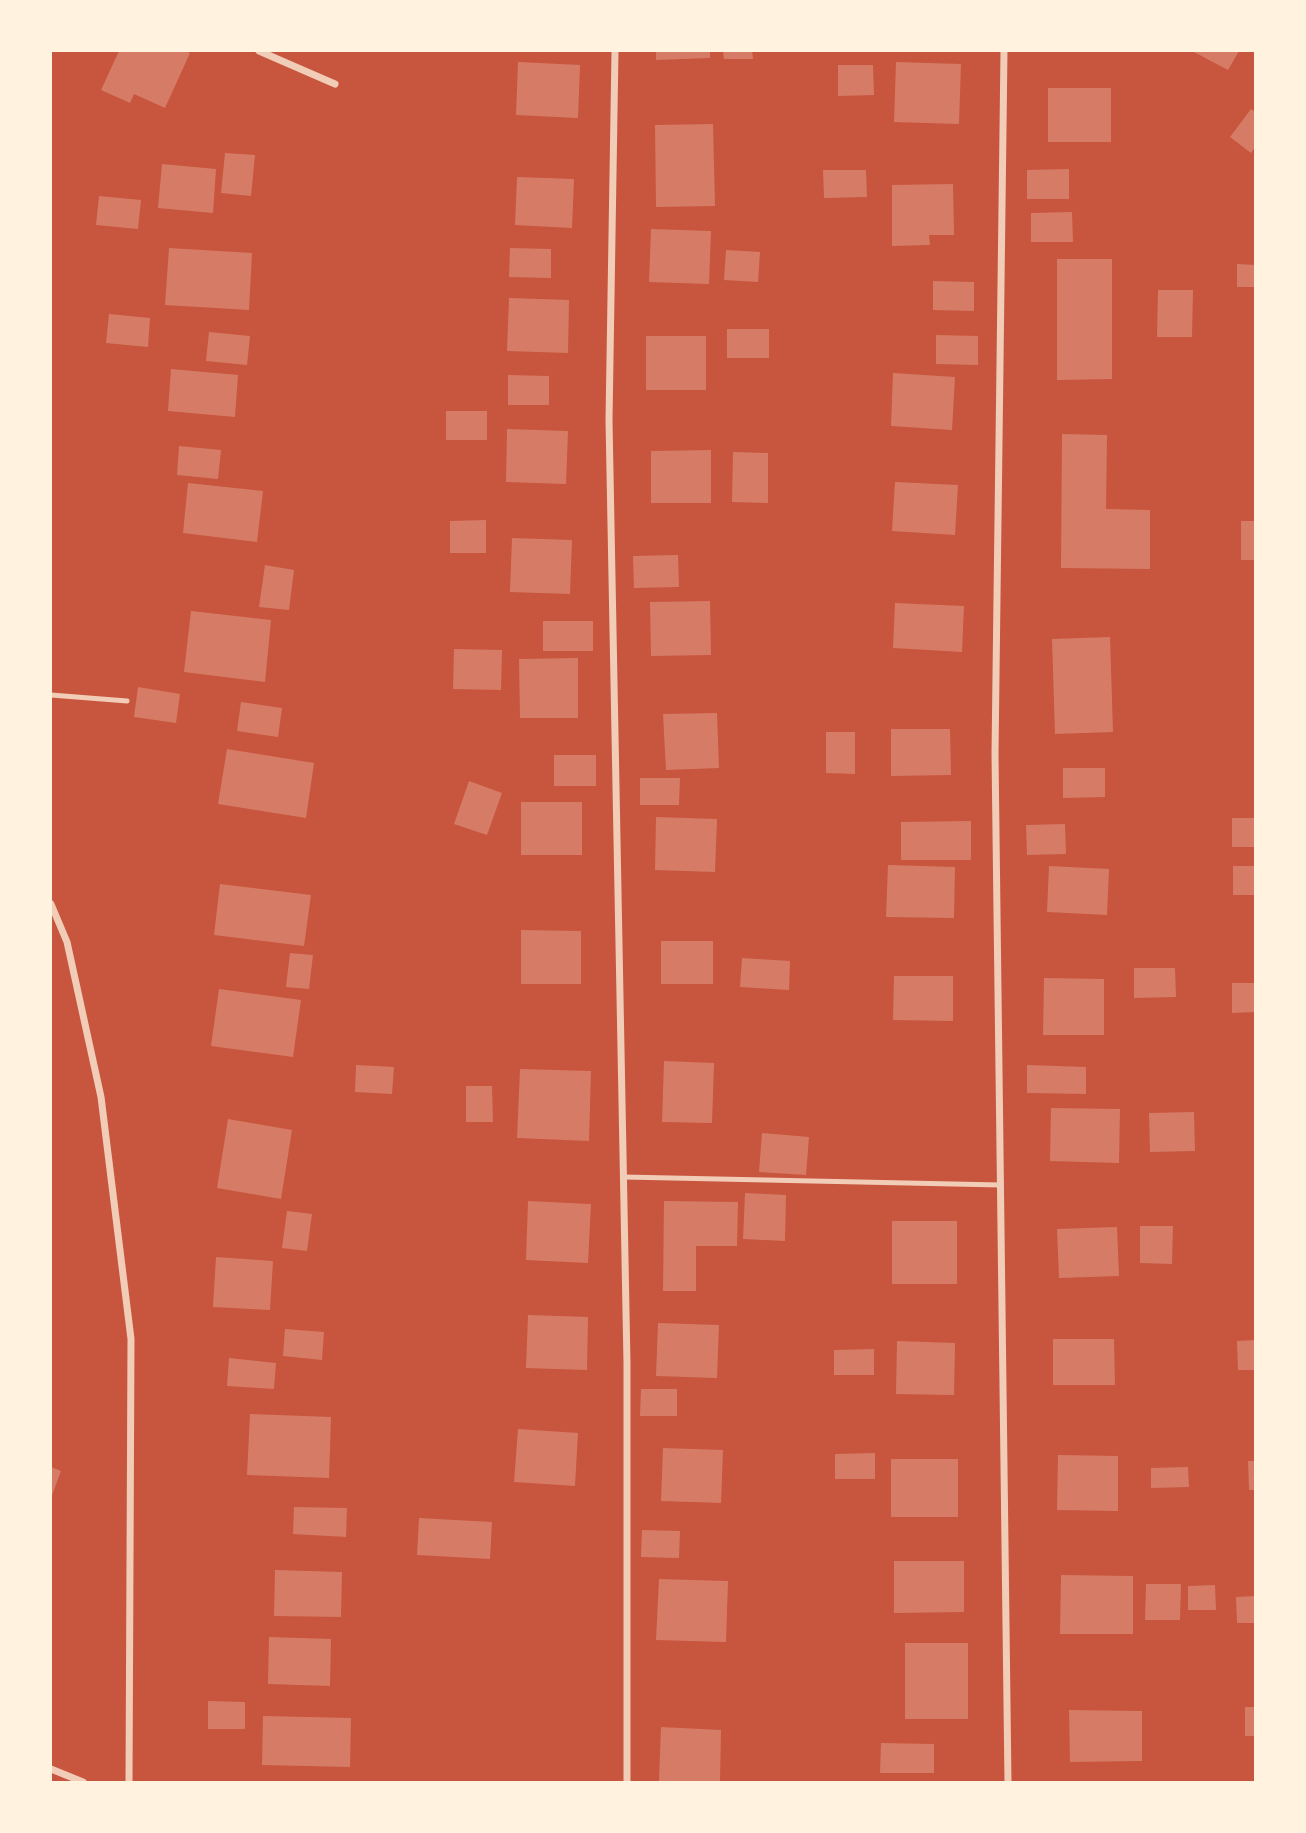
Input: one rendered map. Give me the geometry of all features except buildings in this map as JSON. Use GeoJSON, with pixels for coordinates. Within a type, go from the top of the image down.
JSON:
{"type":"FeatureCollection","features":[{"type":"Feature","properties":{"kind":"street"},"geometry":{"type":"LineString","coordinates":[[259,51],[335,84]]}},
{"type":"Feature","properties":{"kind":"street"},"geometry":{"type":"LineString","coordinates":[[615,51],[609,420],[627,1363],[627,1782]]}},
{"type":"Feature","properties":{"kind":"street"},"geometry":{"type":"LineString","coordinates":[[1004,51],[995,754],[1008,1782]]}},
{"type":"Feature","properties":{"kind":"street"},"geometry":{"type":"LineString","coordinates":[[51,904],[67,942],[101,1097],[131,1339],[129,1782]]}},
{"type":"Feature","properties":{"kind":"street"},"geometry":{"type":"LineString","coordinates":[[51,1769],[83,1782]]}},
{"type":"Feature","properties":{"kind":"lane"},"geometry":{"type":"LineString","coordinates":[[51,695],[127,701]]}},
{"type":"Feature","properties":{"kind":"lane"},"geometry":{"type":"LineString","coordinates":[[624,1177],[1001,1185]]}}]}
